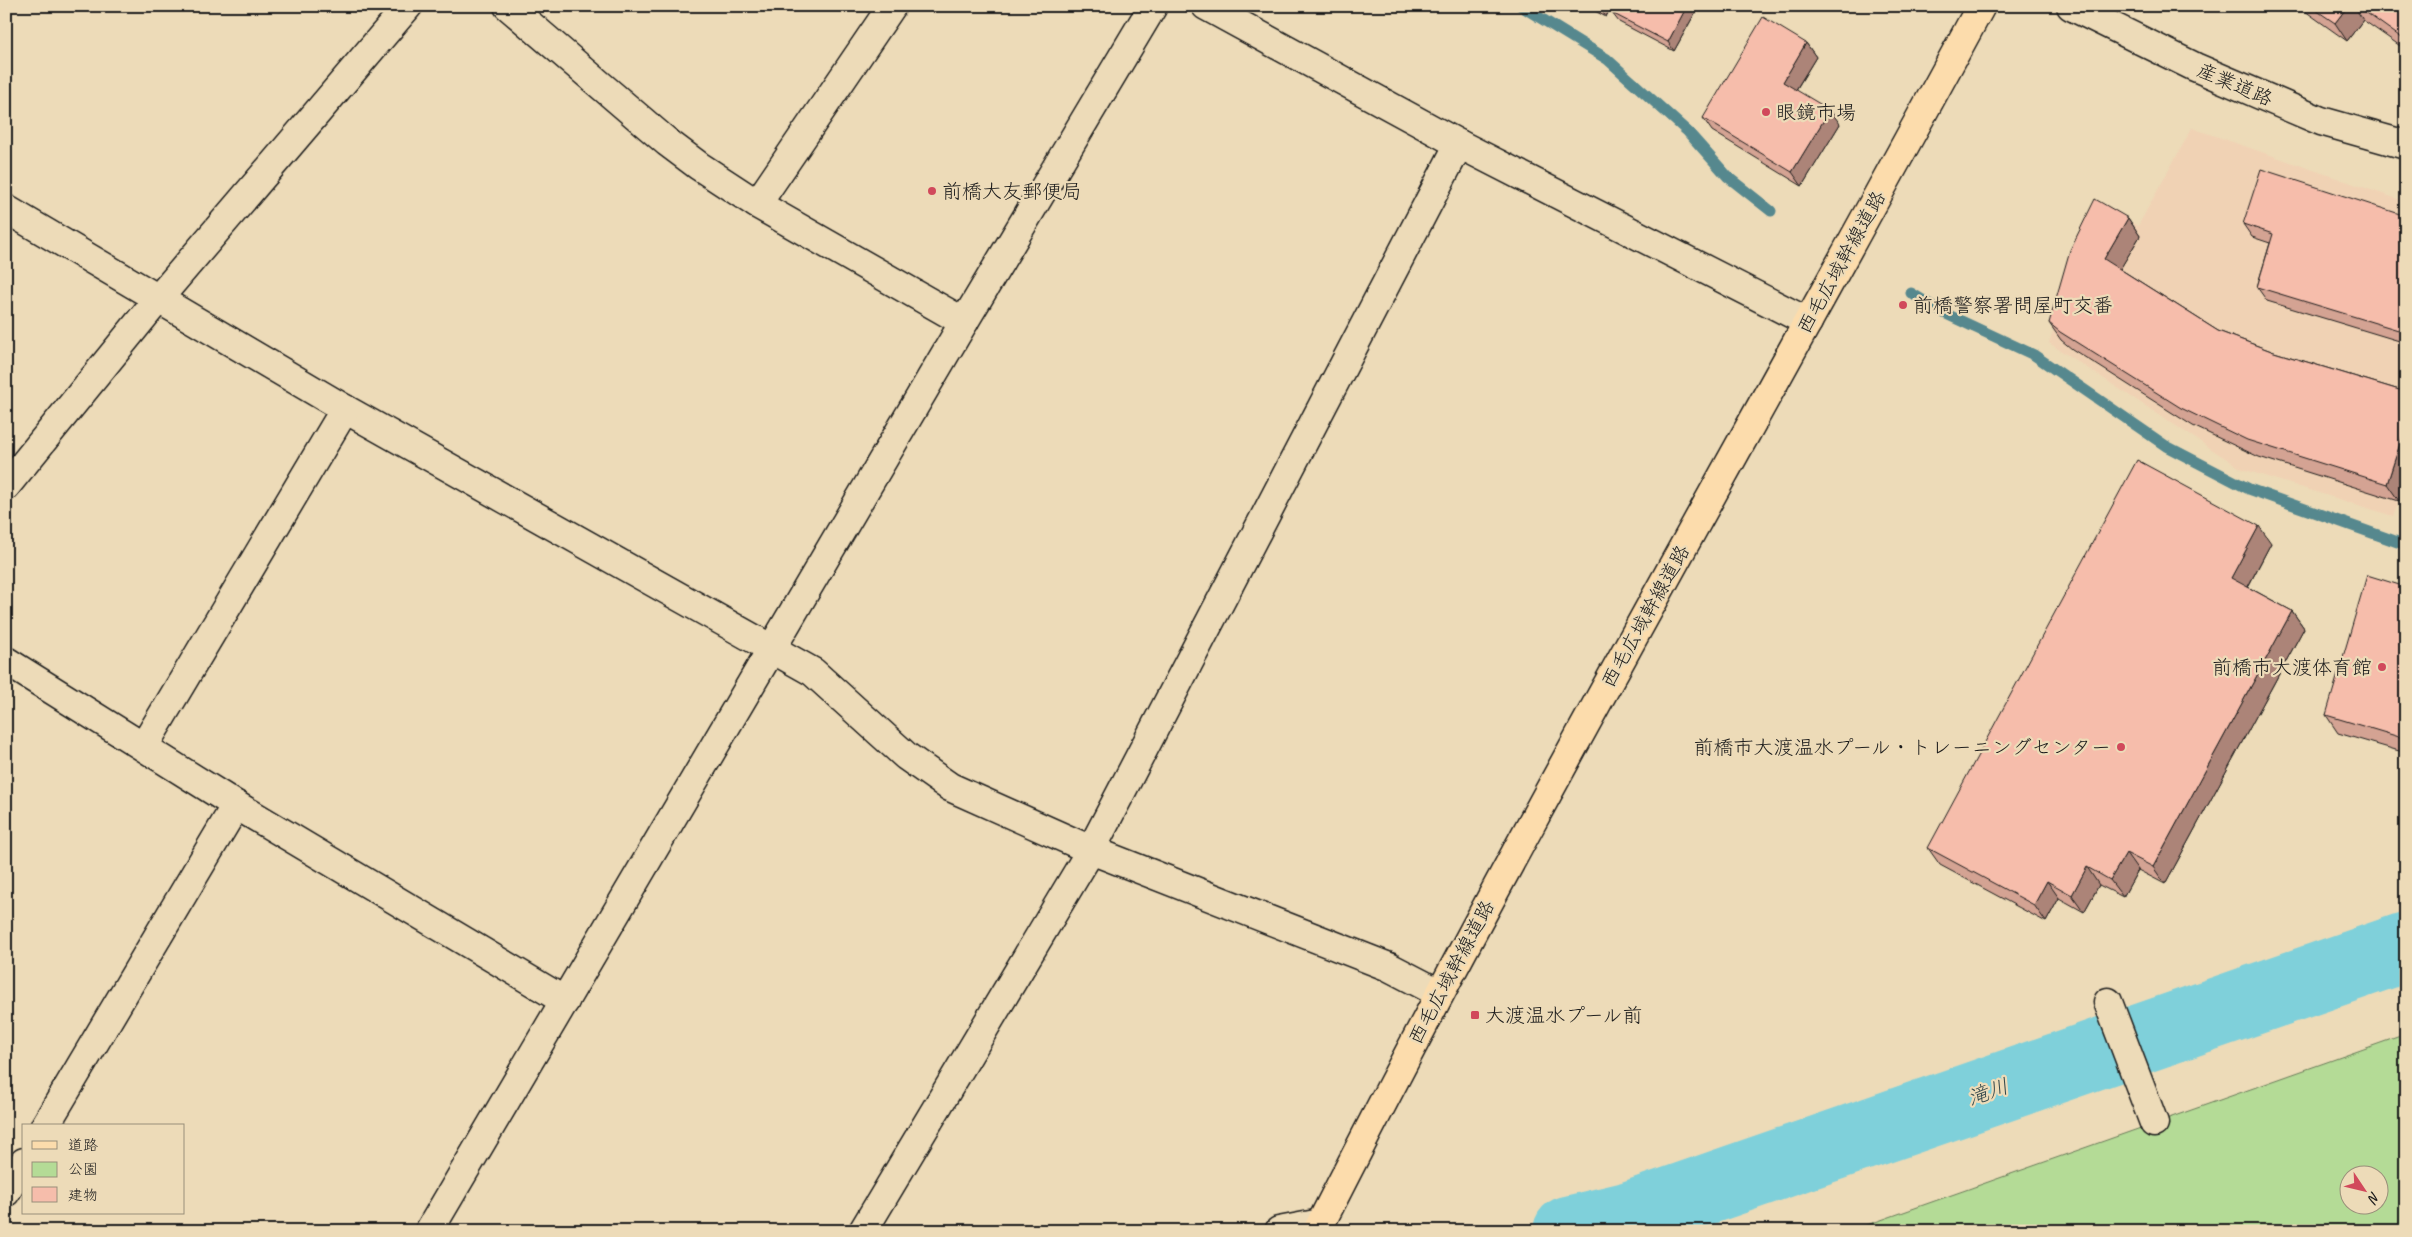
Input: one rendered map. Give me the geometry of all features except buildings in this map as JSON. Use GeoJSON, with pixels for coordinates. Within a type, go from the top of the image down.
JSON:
{"type":"FeatureCollection","features":[{"type":"Feature","properties":{"kind":"main road","name":"西毛広域幹線道路"},"geometry":{"type":"LineString","coordinates":[[1319,1227],[1439,993],[1580,732],[1981,6]]}},
{"type":"Feature","properties":{"kind":"street"},"geometry":{"type":"LineString","coordinates":[[6,486],[158,299],[408,6]]}},
{"type":"Feature","properties":{"kind":"street"},"geometry":{"type":"LineString","coordinates":[[508,6],[666,142],[757,204],[964,322]]}},
{"type":"Feature","properties":{"kind":"street"},"geometry":{"type":"LineString","coordinates":[[757,204],[892,6]]}},
{"type":"Feature","properties":{"kind":"street"},"geometry":{"type":"LineString","coordinates":[[428,1231],[964,322],[1153,6]]}},
{"type":"Feature","properties":{"kind":"street"},"geometry":{"type":"LineString","coordinates":[[1206,6],[1459,144],[1808,322]]}},
{"type":"Feature","properties":{"kind":"street","name":"産業道路"},"geometry":{"type":"LineString","coordinates":[[2071,6],[2195,67],[2321,121],[2406,145]]}},
{"type":"Feature","properties":{"kind":"street"},"geometry":{"type":"LineString","coordinates":[[863,1231],[1091,850],[1459,144]]}},
{"type":"Feature","properties":{"kind":"street"},"geometry":{"type":"LineString","coordinates":[[6,209],[345,409],[813,672],[906,756],[943,783],[1091,850],[1389,967],[1439,993]]}},
{"type":"Feature","properties":{"kind":"street"},"geometry":{"type":"LineString","coordinates":[[144,746],[345,409]]}},
{"type":"Feature","properties":{"kind":"street"},"geometry":{"type":"LineString","coordinates":[[6,661],[236,805],[565,1001]]}},
{"type":"Feature","properties":{"kind":"street"},"geometry":{"type":"LineString","coordinates":[[46,1124],[236,805]]}},
{"type":"Feature","properties":{"kind":"street"},"geometry":{"type":"LineString","coordinates":[[2108,1002],[2154,1123]]}},
{"type":"Feature","properties":{"kind":"street"},"geometry":{"type":"LineString","coordinates":[[6,1192],[22,1165]]}},
{"type":"Feature","properties":{"kind":"street"},"geometry":{"type":"LineString","coordinates":[[1279,1231],[1319,1227]]}},
{"type":"Feature","properties":{"kind":"shaded area"},"geometry":{"type":"Polygon","coordinates":[[[2192,128],[2406,202],[2406,486],[2393,516],[2242,469],[2049,343],[2074,265],[2106,207],[2138,226],[2192,128]]]}},
{"type":"Feature","properties":{"kind":"green space"},"geometry":{"type":"Polygon","coordinates":[[[2406,1034],[2406,1231],[1850,1231],[2406,1034]]]}},
{"type":"Feature","properties":{"kind":"waterway"},"geometry":{"type":"LineString","coordinates":[[1521,6],[1607,59],[1688,132],[1728,177],[1771,211]]}},
{"type":"Feature","properties":{"kind":"waterway"},"geometry":{"type":"LineString","coordinates":[[1911,293],[1942,312],[2034,355],[2166,446],[2249,489],[2406,545]]}},
{"type":"Feature","properties":{"kind":"waterway","name":"滝川"},"geometry":{"type":"LineString","coordinates":[[1568,1231],[1627,1217],[2406,947]]}},
{"type":"Feature","properties":{"kind":"place","name":"眼鏡市場"},"geometry":{"type":"Point","coordinates":[1766,112]}},
{"type":"Feature","properties":{"kind":"place","name":"前橋大友郵便局"},"geometry":{"type":"Point","coordinates":[932,191]}},
{"type":"Feature","properties":{"kind":"place","name":"前橋警察署問屋町交番"},"geometry":{"type":"Point","coordinates":[1903,305]}},
{"type":"Feature","properties":{"kind":"place","name":"前橋市大渡体育館"},"geometry":{"type":"Point","coordinates":[2382,667]}},
{"type":"Feature","properties":{"kind":"place","name":"前橋市大渡温水プール・トレーニングセンター"},"geometry":{"type":"Point","coordinates":[2121,747]}},
{"type":"Feature","properties":{"kind":"place","name":"大渡温水プール前"},"geometry":{"type":"Point","coordinates":[1475,1015]}}]}
